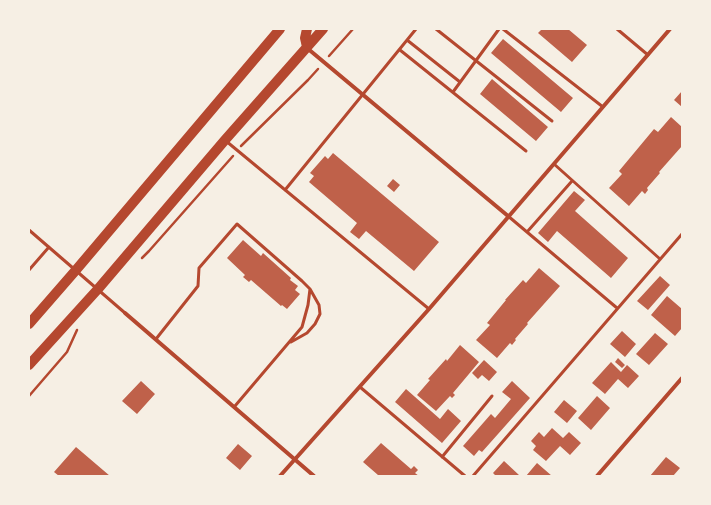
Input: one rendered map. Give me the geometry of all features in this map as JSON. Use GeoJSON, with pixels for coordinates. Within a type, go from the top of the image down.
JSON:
{"type":"FeatureCollection","features":[{"type":"Feature","properties":{"kind":"main road"},"geometry":{"type":"LineString","coordinates":[[29,324],[280,29]]}},
{"type":"Feature","properties":{"kind":"main road"},"geometry":{"type":"LineString","coordinates":[[307,29],[305,38],[307,47]]}},
{"type":"Feature","properties":{"kind":"main road"},"geometry":{"type":"LineString","coordinates":[[29,365],[98,289],[225,140],[323,29]]}},
{"type":"Feature","properties":{"kind":"street"},"geometry":{"type":"LineString","coordinates":[[280,476],[360,387],[670,29]]}},
{"type":"Feature","properties":{"kind":"street"},"geometry":{"type":"LineString","coordinates":[[307,47],[508,216]]}},
{"type":"Feature","properties":{"kind":"street"},"geometry":{"type":"LineString","coordinates":[[125,313],[235,406],[314,476]]}},
{"type":"Feature","properties":{"kind":"street"},"geometry":{"type":"LineString","coordinates":[[597,476],[682,378]]}},
{"type":"Feature","properties":{"kind":"lane"},"geometry":{"type":"LineString","coordinates":[[285,190],[416,29]]}},
{"type":"Feature","properties":{"kind":"lane"},"geometry":{"type":"LineString","coordinates":[[436,29],[552,121]]}},
{"type":"Feature","properties":{"kind":"lane"},"geometry":{"type":"LineString","coordinates":[[452,92],[499,29]]}},
{"type":"Feature","properties":{"kind":"lane"},"geometry":{"type":"LineString","coordinates":[[503,29],[603,107]]}},
{"type":"Feature","properties":{"kind":"lane"},"geometry":{"type":"LineString","coordinates":[[617,29],[648,55]]}},
{"type":"Feature","properties":{"kind":"lane"},"geometry":{"type":"LineString","coordinates":[[408,40],[460,82]]}},
{"type":"Feature","properties":{"kind":"lane"},"geometry":{"type":"LineString","coordinates":[[400,50],[526,151]]}},
{"type":"Feature","properties":{"kind":"lane"},"geometry":{"type":"LineString","coordinates":[[225,140],[428,309]]}},
{"type":"Feature","properties":{"kind":"lane"},"geometry":{"type":"LineString","coordinates":[[554,164],[660,259]]}},
{"type":"Feature","properties":{"kind":"lane"},"geometry":{"type":"LineString","coordinates":[[528,232],[572,181]]}},
{"type":"Feature","properties":{"kind":"lane"},"geometry":{"type":"LineString","coordinates":[[508,216],[617,308]]}},
{"type":"Feature","properties":{"kind":"lane"},"geometry":{"type":"LineString","coordinates":[[156,339],[198,286],[199,268],[237,224],[302,281],[310,289],[319,305],[320,314],[315,324],[307,333],[290,343]]}},
{"type":"Feature","properties":{"kind":"lane"},"geometry":{"type":"LineString","coordinates":[[29,230],[125,313]]}},
{"type":"Feature","properties":{"kind":"lane"},"geometry":{"type":"LineString","coordinates":[[473,476],[682,234]]}},
{"type":"Feature","properties":{"kind":"lane"},"geometry":{"type":"LineString","coordinates":[[29,270],[49,247]]}},
{"type":"Feature","properties":{"kind":"lane"},"geometry":{"type":"LineString","coordinates":[[235,406],[302,327],[308,305],[310,289]]}},
{"type":"Feature","properties":{"kind":"lane"},"geometry":{"type":"LineString","coordinates":[[360,387],[465,476]]}},
{"type":"Feature","properties":{"kind":"lane"},"geometry":{"type":"LineString","coordinates":[[442,457],[492,396]]}},
{"type":"Feature","properties":{"kind":"path"},"geometry":{"type":"LineString","coordinates":[[29,396],[67,352],[78,328]]}},
{"type":"Feature","properties":{"kind":"building"},"geometry":{"type":"Polygon","coordinates":[[[542,29],[568,29],[587,45],[572,62],[538,33],[542,29]]]}},
{"type":"Feature","properties":{"kind":"building"},"geometry":{"type":"Polygon","coordinates":[[[503,39],[573,98],[561,112],[491,53],[503,39]]]}},
{"type":"Feature","properties":{"kind":"building"},"geometry":{"type":"Polygon","coordinates":[[[492,79],[548,127],[536,141],[480,94],[492,79]]]}},
{"type":"Feature","properties":{"kind":"building"},"geometry":{"type":"Polygon","coordinates":[[[682,91],[682,107],[674,100],[682,91]]]}},
{"type":"Feature","properties":{"kind":"building"},"geometry":{"type":"Polygon","coordinates":[[[671,117],[682,127],[682,146],[659,172],[660,173],[647,188],[648,190],[645,194],[642,191],[629,206],[609,188],[622,174],[619,171],[654,129],[658,132],[671,117]]]}},
{"type":"Feature","properties":{"kind":"building"},"geometry":{"type":"Polygon","coordinates":[[[333,153],[439,242],[414,271],[366,231],[359,239],[350,232],[357,223],[309,182],[314,176],[310,173],[325,156],[328,159],[333,153]]]}},
{"type":"Feature","properties":{"kind":"building"},"geometry":{"type":"Polygon","coordinates":[[[393,179],[400,185],[394,192],[387,186],[393,179]]]}},
{"type":"Feature","properties":{"kind":"building"},"geometry":{"type":"Polygon","coordinates":[[[574,191],[585,200],[575,211],[628,258],[611,278],[557,231],[548,242],[538,233],[574,191]]]}},
{"type":"Feature","properties":{"kind":"building"},"geometry":{"type":"Polygon","coordinates":[[[243,240],[261,256],[263,253],[298,286],[295,290],[300,294],[287,309],[282,305],[281,306],[251,280],[249,282],[243,277],[245,275],[227,258],[243,240]]]}},
{"type":"Feature","properties":{"kind":"building"},"geometry":{"type":"Polygon","coordinates":[[[539,268],[560,286],[527,323],[528,324],[515,339],[516,340],[512,345],[510,343],[497,358],[476,340],[490,325],[487,323],[505,300],[523,280],[526,283],[539,268]]]}},
{"type":"Feature","properties":{"kind":"building"},"geometry":{"type":"Polygon","coordinates":[[[660,276],[670,285],[648,310],[637,301],[660,276]]]}},
{"type":"Feature","properties":{"kind":"building"},"geometry":{"type":"Polygon","coordinates":[[[667,296],[682,309],[682,328],[675,336],[651,315],[667,296]]]}},
{"type":"Feature","properties":{"kind":"building"},"geometry":{"type":"Polygon","coordinates":[[[622,331],[636,344],[625,357],[610,344],[622,331]]]}},
{"type":"Feature","properties":{"kind":"building"},"geometry":{"type":"Polygon","coordinates":[[[655,333],[668,344],[649,365],[636,354],[655,333]]]}},
{"type":"Feature","properties":{"kind":"building"},"geometry":{"type":"Polygon","coordinates":[[[460,345],[479,362],[453,393],[455,395],[452,398],[450,396],[436,411],[417,395],[430,380],[428,379],[446,359],[447,361],[460,345]]]}},
{"type":"Feature","properties":{"kind":"building"},"geometry":{"type":"Polygon","coordinates":[[[618,358],[625,365],[622,368],[615,362],[618,358]]]}},
{"type":"Feature","properties":{"kind":"building"},"geometry":{"type":"Polygon","coordinates":[[[484,360],[497,372],[489,381],[482,375],[478,379],[472,373],[484,360]]]}},
{"type":"Feature","properties":{"kind":"building"},"geometry":{"type":"Polygon","coordinates":[[[611,362],[621,372],[627,365],[639,376],[628,388],[618,379],[605,394],[592,383],[611,362]]]}},
{"type":"Feature","properties":{"kind":"building"},"geometry":{"type":"Polygon","coordinates":[[[141,381],[155,394],[137,414],[122,401],[141,381]]]}},
{"type":"Feature","properties":{"kind":"building"},"geometry":{"type":"Polygon","coordinates":[[[512,381],[530,398],[482,452],[479,450],[474,456],[463,446],[491,414],[495,418],[511,399],[502,392],[512,381]]]}},
{"type":"Feature","properties":{"kind":"building"},"geometry":{"type":"Polygon","coordinates":[[[406,389],[440,419],[448,409],[461,421],[442,443],[395,402],[406,389]]]}},
{"type":"Feature","properties":{"kind":"building"},"geometry":{"type":"Polygon","coordinates":[[[597,396],[610,408],[591,430],[578,418],[597,396]]]}},
{"type":"Feature","properties":{"kind":"building"},"geometry":{"type":"Polygon","coordinates":[[[564,400],[577,411],[567,423],[554,412],[564,400]]]}},
{"type":"Feature","properties":{"kind":"building"},"geometry":{"type":"Polygon","coordinates":[[[552,428],[563,438],[569,432],[581,443],[570,455],[560,446],[546,461],[533,450],[536,446],[531,441],[539,432],[544,437],[552,428]]]}},
{"type":"Feature","properties":{"kind":"building"},"geometry":{"type":"Polygon","coordinates":[[[381,443],[411,469],[414,466],[418,470],[415,473],[419,476],[377,476],[378,475],[363,462],[381,443]]]}},
{"type":"Feature","properties":{"kind":"building"},"geometry":{"type":"Polygon","coordinates":[[[238,444],[252,456],[240,470],[226,458],[238,444]]]}},
{"type":"Feature","properties":{"kind":"building"},"geometry":{"type":"Polygon","coordinates":[[[76,447],[110,476],[59,476],[54,472],[76,447]]]}},
{"type":"Feature","properties":{"kind":"building"},"geometry":{"type":"Polygon","coordinates":[[[666,457],[680,468],[673,476],[650,476],[666,457]]]}},
{"type":"Feature","properties":{"kind":"building"},"geometry":{"type":"Polygon","coordinates":[[[504,461],[519,475],[518,476],[496,476],[493,473],[504,461]]]}},
{"type":"Feature","properties":{"kind":"building"},"geometry":{"type":"Polygon","coordinates":[[[537,463],[552,476],[526,476],[537,463]]]}}]}
